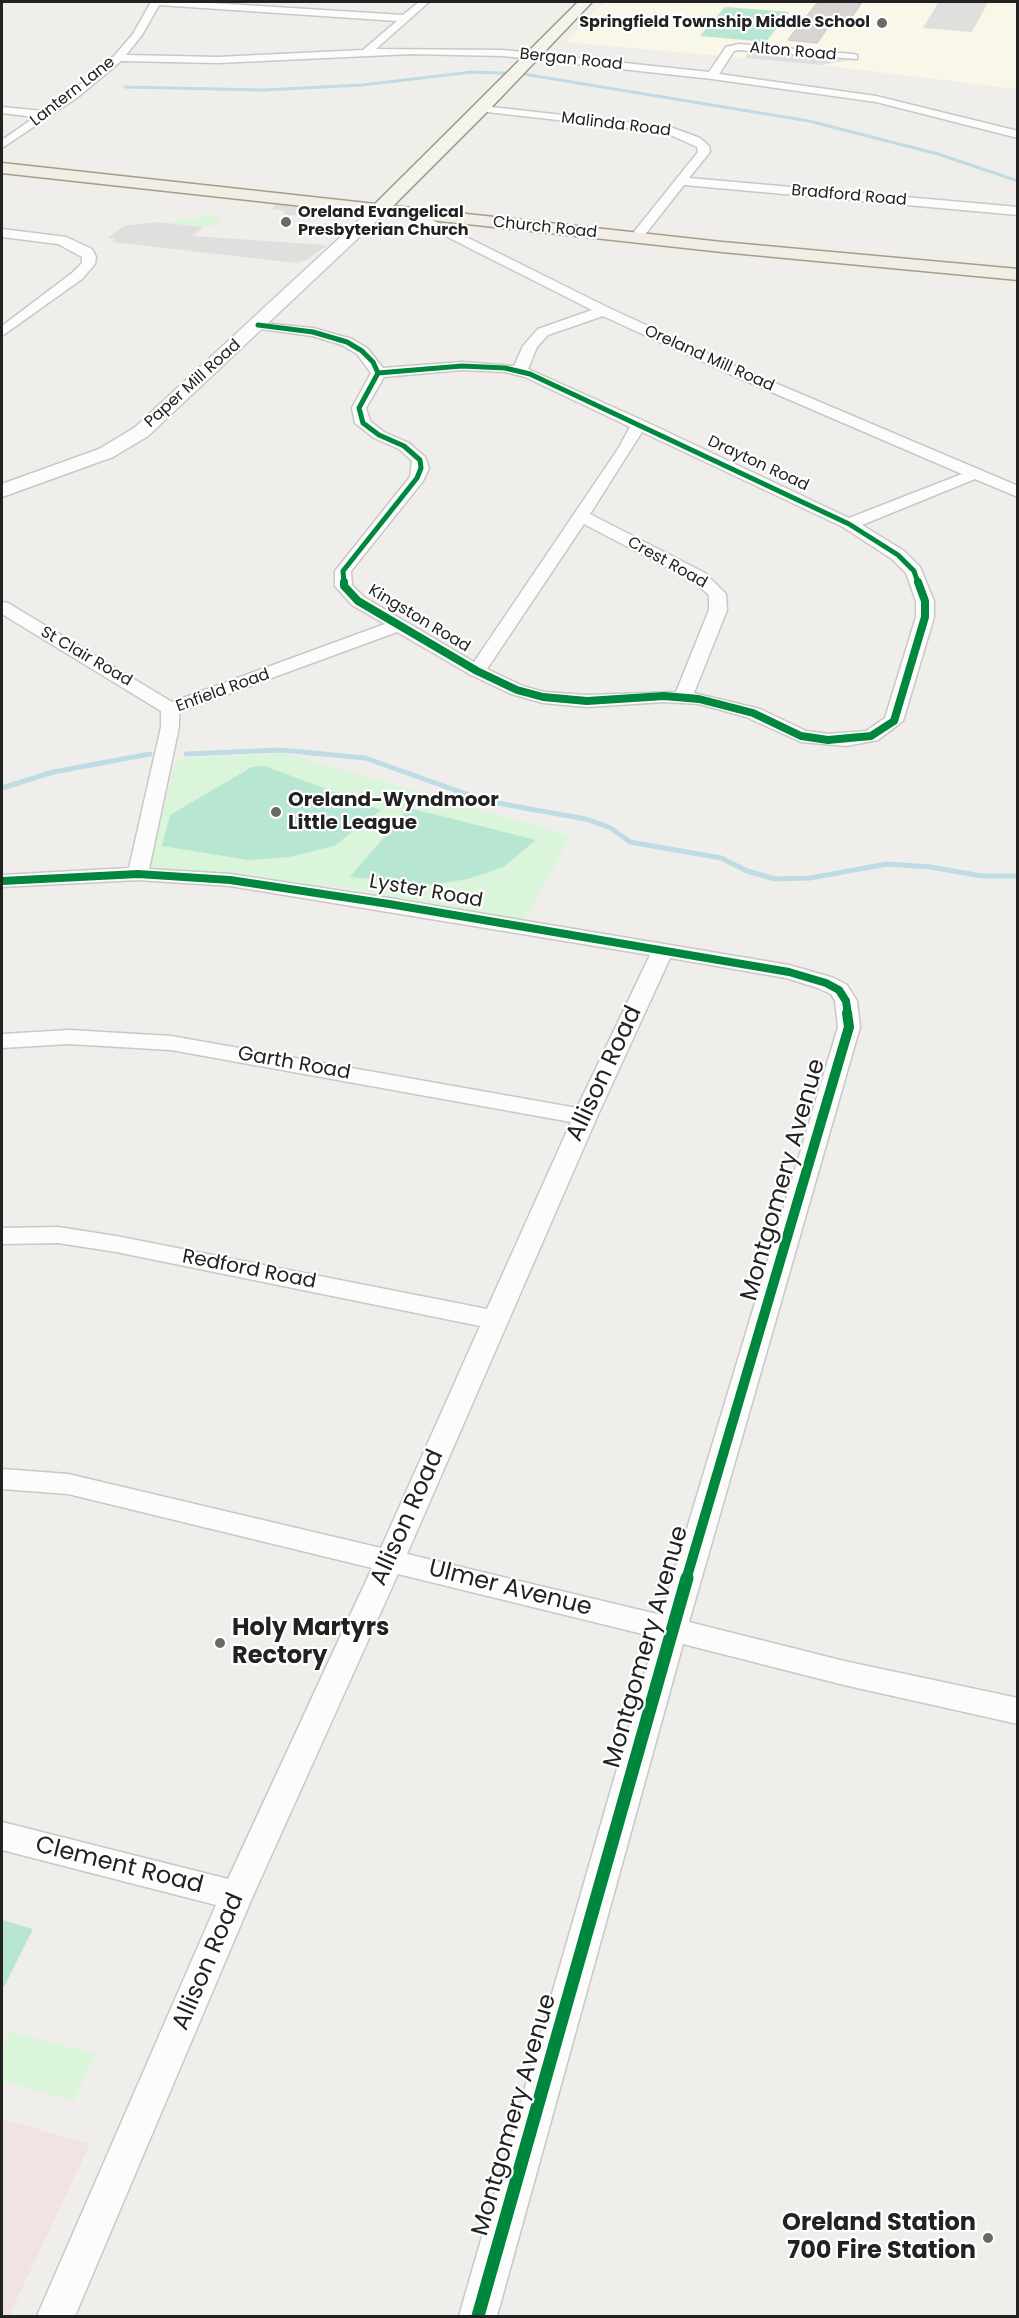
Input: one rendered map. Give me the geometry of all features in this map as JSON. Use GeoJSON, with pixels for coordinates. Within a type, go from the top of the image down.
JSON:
{"type":"FeatureCollection","features":[{"type":"Feature","properties":{"kind":"main road","name":"Paper Mill Road"},"geometry":{"type":"LineString","coordinates":[[380,209],[482,109],[585,2]]}},
{"type":"Feature","properties":{"kind":"main road","name":"Church Road"},"geometry":{"type":"LineString","coordinates":[[2,168],[635,238],[1017,275]]}},
{"type":"Feature","properties":{"kind":"street"},"geometry":{"type":"LineString","coordinates":[[156,2],[403,18]]}},
{"type":"Feature","properties":{"kind":"street","name":"Lantern Lane"},"geometry":{"type":"LineString","coordinates":[[2,145],[46,115],[118,58],[137,35],[156,2]]}},
{"type":"Feature","properties":{"kind":"street"},"geometry":{"type":"LineString","coordinates":[[367,52],[403,18],[424,2]]}},
{"type":"Feature","properties":{"kind":"street","name":"Alton Road"},"geometry":{"type":"LineString","coordinates":[[712,76],[730,49],[739,47],[853,57]]}},
{"type":"Feature","properties":{"kind":"street","name":"Bergan Road"},"geometry":{"type":"LineString","coordinates":[[118,58],[218,60],[367,52],[481,52],[534,56],[712,76],[876,99],[1017,135]]}},
{"type":"Feature","properties":{"kind":"street","name":"Malinda Road"},"geometry":{"type":"LineString","coordinates":[[482,109],[666,129],[688,135],[703,146],[704,152],[635,238]]}},
{"type":"Feature","properties":{"kind":"street"},"geometry":{"type":"LineString","coordinates":[[2,110],[46,115]]}},
{"type":"Feature","properties":{"kind":"street","name":"Bradford Road"},"geometry":{"type":"LineString","coordinates":[[681,181],[1017,211]]}},
{"type":"Feature","properties":{"kind":"street","name":"Paper Mill Road"},"geometry":{"type":"LineString","coordinates":[[3,489],[118,447],[153,421],[380,209]]}},
{"type":"Feature","properties":{"kind":"street","name":"Oreland Mill Road"},"geometry":{"type":"LineString","coordinates":[[408,212],[604,311],[729,369],[1017,492]]}},
{"type":"Feature","properties":{"kind":"street"},"geometry":{"type":"LineString","coordinates":[[2,233],[42,237],[74,244],[87,252],[88,264],[77,276],[2,332]]}},
{"type":"Feature","properties":{"kind":"street"},"geometry":{"type":"LineString","coordinates":[[520,370],[530,346],[543,332],[604,311]]}},
{"type":"Feature","properties":{"kind":"street"},"geometry":{"type":"LineString","coordinates":[[258,325],[313,332],[347,342],[368,357],[378,373]]}},
{"type":"Feature","properties":{"kind":"street","name":"Drayton Road"},"geometry":{"type":"LineString","coordinates":[[378,373],[462,366],[520,370],[544,379],[849,524],[908,563],[923,589],[925,617],[894,721],[879,733],[846,740]]}},
{"type":"Feature","properties":{"kind":"street","name":"Kingston Road"},"geometry":{"type":"LineString","coordinates":[[378,373],[359,408],[361,419],[374,432],[412,452],[420,460],[421,468],[417,478],[346,566],[343,576],[344,586],[351,596],[477,671],[517,690],[556,698],[587,701],[682,697],[733,706],[809,738],[846,740]]}},
{"type":"Feature","properties":{"kind":"street"},"geometry":{"type":"LineString","coordinates":[[477,671],[626,449],[639,424]]}},
{"type":"Feature","properties":{"kind":"street"},"geometry":{"type":"LineString","coordinates":[[849,524],[975,474]]}},
{"type":"Feature","properties":{"kind":"street","name":"Crest Road"},"geometry":{"type":"LineString","coordinates":[[581,516],[699,577],[717,594],[718,610],[682,697]]}},
{"type":"Feature","properties":{"kind":"street","name":"St Clair Road"},"geometry":{"type":"LineString","coordinates":[[2,607],[155,697],[170,709]]}},
{"type":"Feature","properties":{"kind":"street","name":"Enfield Road"},"geometry":{"type":"LineString","coordinates":[[138,874],[171,727],[170,709],[399,625]]}},
{"type":"Feature","properties":{"kind":"street","name":"Lyster Road"},"geometry":{"type":"LineString","coordinates":[[2,881],[138,874],[230,879],[789,972],[826,983],[839,990]]}},
{"type":"Feature","properties":{"kind":"street","name":"Allison Road"},"geometry":{"type":"LineString","coordinates":[[56,2316],[237,1896],[390,1560],[585,1117],[662,952]]}},
{"type":"Feature","properties":{"kind":"street","name":"Montgomery Avenue"},"geometry":{"type":"LineString","coordinates":[[478,2316],[672,1629],[849,1027],[849,1013],[839,990]]}},
{"type":"Feature","properties":{"kind":"street","name":"Garth Road"},"geometry":{"type":"LineString","coordinates":[[2,1041],[69,1037],[134,1038],[585,1117]]}},
{"type":"Feature","properties":{"kind":"street","name":"Redford Road"},"geometry":{"type":"LineString","coordinates":[[2,1236],[58,1235],[106,1242],[495,1320]]}},
{"type":"Feature","properties":{"kind":"street","name":"Ulmer Avenue"},"geometry":{"type":"LineString","coordinates":[[2,1479],[68,1484],[390,1560],[844,1673],[1017,1711]]}},
{"type":"Feature","properties":{"kind":"street","name":"Clement Road"},"geometry":{"type":"LineString","coordinates":[[2,1836],[237,1896]]}},
{"type":"Feature","properties":{"kind":"shaded area"},"geometry":{"type":"Polygon","coordinates":[[[605,2],[1017,2],[1017,87],[1009,88],[820,65],[565,42],[605,2]]]}},
{"type":"Feature","properties":{"kind":"shaded area"},"geometry":{"type":"Polygon","coordinates":[[[939,2],[988,2],[972,32],[923,28],[939,2]]]}},
{"type":"Feature","properties":{"kind":"shaded area"},"geometry":{"type":"Polygon","coordinates":[[[749,51],[850,60],[820,65],[745,58],[749,51]]]}},
{"type":"Feature","properties":{"kind":"shaded area"},"geometry":{"type":"Polygon","coordinates":[[[278,202],[337,208],[334,211],[340,213],[338,216],[329,215],[327,219],[282,214],[285,211],[271,209],[278,202]]]}},
{"type":"Feature","properties":{"kind":"shaded area"},"geometry":{"type":"Polygon","coordinates":[[[157,222],[204,227],[192,236],[327,245],[307,260],[296,263],[112,242],[116,239],[108,238],[124,226],[157,222]]]}},
{"type":"Feature","properties":{"kind":"shaded area"},"geometry":{"type":"Polygon","coordinates":[[[2,2119],[90,2144],[9,2316],[2,2316],[2,2119]]]}},
{"type":"Feature","properties":{"kind":"green space"},"geometry":{"type":"Polygon","coordinates":[[[725,7],[789,12],[766,42],[700,36],[725,7]]]}},
{"type":"Feature","properties":{"kind":"green space"},"geometry":{"type":"Polygon","coordinates":[[[202,215],[222,217],[211,227],[173,223],[179,218],[196,220],[202,215]]]}},
{"type":"Feature","properties":{"kind":"green space"},"geometry":{"type":"Polygon","coordinates":[[[284,753],[571,836],[524,920],[340,887],[148,868],[176,759],[284,753]]]}},
{"type":"Feature","properties":{"kind":"green space","name":"Oreland-Wyndmoor Little League"},"geometry":{"type":"Polygon","coordinates":[[[265,766],[381,810],[334,846],[289,857],[248,860],[162,846],[170,815],[252,767],[265,766]]]}},
{"type":"Feature","properties":{"kind":"green space"},"geometry":{"type":"Polygon","coordinates":[[[409,808],[536,840],[503,867],[468,879],[429,885],[350,877],[409,808]]]}},
{"type":"Feature","properties":{"kind":"green space"},"geometry":{"type":"Polygon","coordinates":[[[2,1920],[33,1929],[4,1987],[2,1986],[2,1920]]]}},
{"type":"Feature","properties":{"kind":"green space"},"geometry":{"type":"Polygon","coordinates":[[[10,2031],[95,2054],[74,2101],[2,2081],[2,2049],[10,2031]]]}},
{"type":"Feature","properties":{"kind":"building","name":"Springfield Township Middle School"},"geometry":{"type":"Polygon","coordinates":[[[818,2],[862,2],[847,24],[831,23],[817,43],[788,40],[818,2]]]}},
{"type":"Feature","properties":{"kind":"waterway"},"geometry":{"type":"LineString","coordinates":[[125,87],[263,90],[362,85],[472,72],[523,74],[809,121],[938,154],[1018,181]]}},
{"type":"Feature","properties":{"kind":"waterway"},"geometry":{"type":"LineString","coordinates":[[186,754],[281,750],[365,758],[486,801],[586,819],[611,828],[630,842],[721,858],[747,871],[775,879],[810,878],[887,864],[930,867],[982,876],[1018,876]]}},
{"type":"Feature","properties":{"kind":"waterway"},"geometry":{"type":"LineString","coordinates":[[2,788],[53,772],[150,754]]}},
{"type":"Feature","properties":{"kind":"cycle path"},"geometry":{"type":"LineString","coordinates":[[258,325],[313,332],[347,342],[362,351],[373,362],[378,373],[359,408],[363,423],[379,435],[404,446],[420,460],[421,468],[417,478],[343,571],[344,586],[358,601],[477,671],[517,690],[543,697],[587,701],[664,696],[699,699],[753,713],[801,736],[828,740],[871,736],[894,721],[925,617],[925,601],[914,571],[898,555],[878,541],[849,524],[530,374],[505,368],[462,366],[378,373]]}},
{"type":"Feature","properties":{"kind":"cycle path"},"geometry":{"type":"LineString","coordinates":[[2,881],[138,874],[230,880],[389,904],[789,972],[826,983],[839,990],[846,1001],[849,1027],[672,1629],[478,2316]]}},
{"type":"Feature","properties":{"kind":"place","name":"Springfield Township Middle School"},"geometry":{"type":"Point","coordinates":[882,23]}},
{"type":"Feature","properties":{"kind":"place","name":"Oreland Evangelical Presbyterian Church"},"geometry":{"type":"Point","coordinates":[286,222]}},
{"type":"Feature","properties":{"kind":"place","name":"Oreland-Wyndmoor Little League"},"geometry":{"type":"Point","coordinates":[276,812]}},
{"type":"Feature","properties":{"kind":"place","name":"Holy Martyrs Rectory"},"geometry":{"type":"Point","coordinates":[220,1643]}},
{"type":"Feature","properties":{"kind":"place","name":"Oreland Station 700 Fire Station"},"geometry":{"type":"Point","coordinates":[988,2238]}}]}
